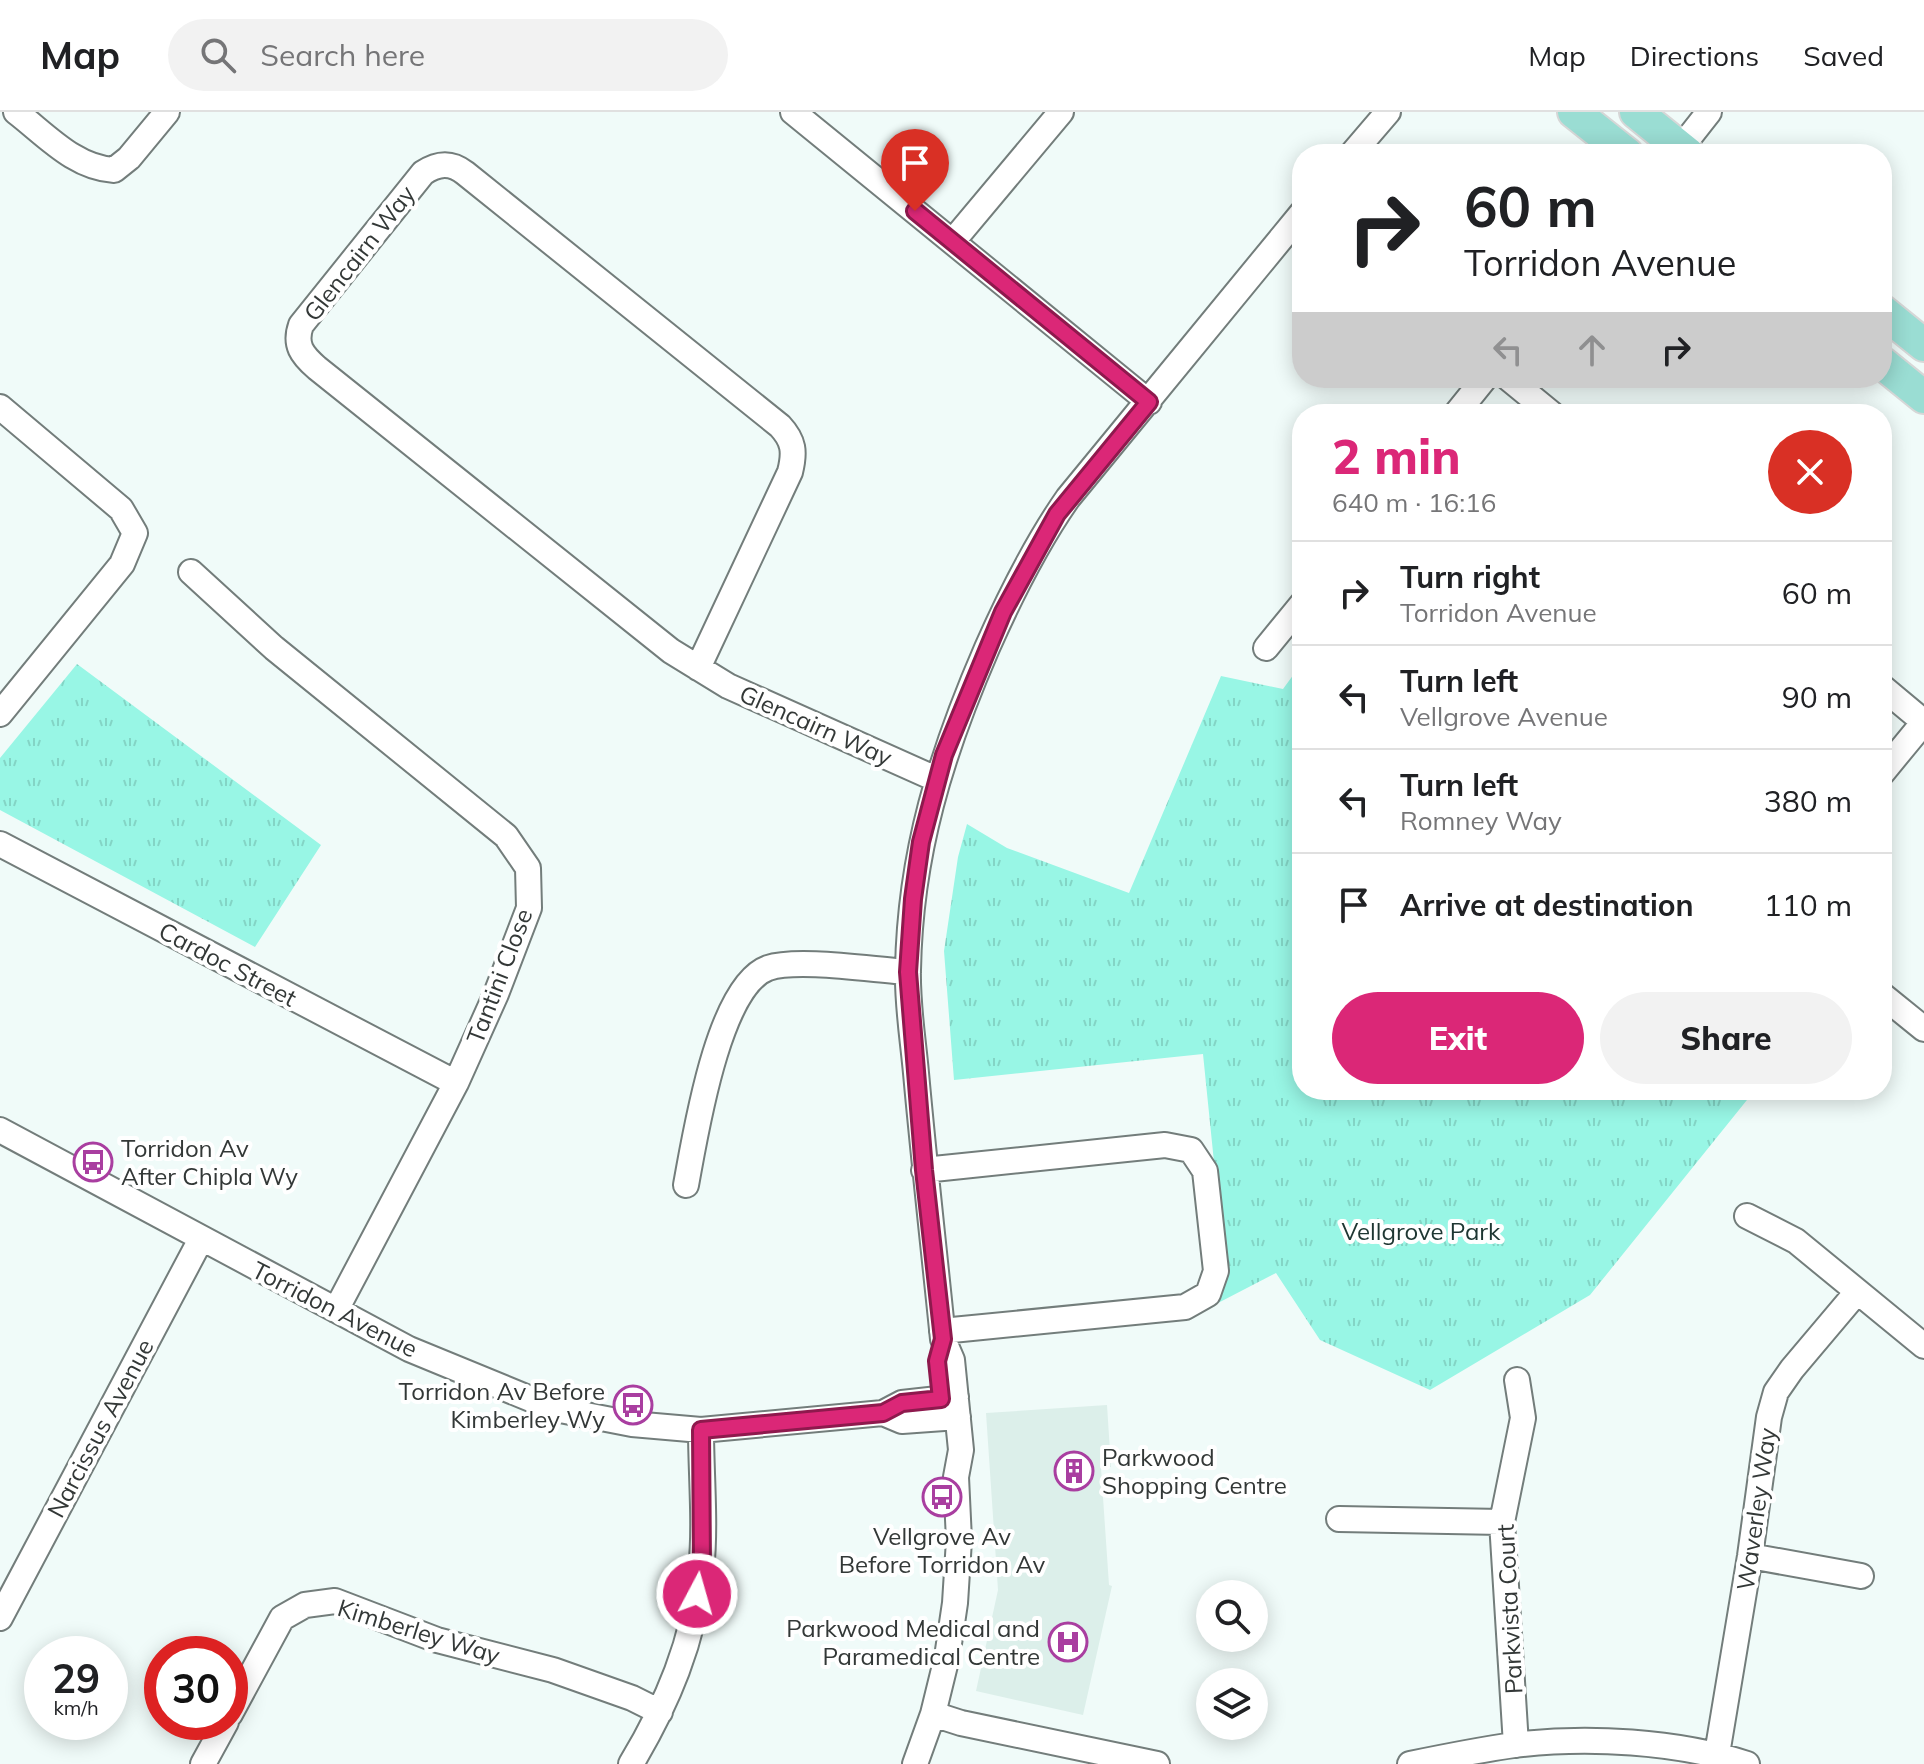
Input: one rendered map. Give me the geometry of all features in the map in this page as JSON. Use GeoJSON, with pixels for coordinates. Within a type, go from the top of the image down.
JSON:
{"type":"FeatureCollection","features":[{"type":"Feature","properties":{"kind":"main road"},"geometry":{"type":"LineString","coordinates":[[1574,112],[1614,144]]}},
{"type":"Feature","properties":{"kind":"main road"},"geometry":{"type":"LineString","coordinates":[[1636,112],[1673,144]]}},
{"type":"Feature","properties":{"kind":"main road"},"geometry":{"type":"LineString","coordinates":[[1892,319],[1924,345]]}},
{"type":"Feature","properties":{"kind":"main road"},"geometry":{"type":"LineString","coordinates":[[1892,371],[1924,397]]}},
{"type":"Feature","properties":{"kind":"street"},"geometry":{"type":"LineString","coordinates":[[16,112],[81,163],[114,170],[129,158],[167,112]]}},
{"type":"Feature","properties":{"kind":"street"},"geometry":{"type":"LineString","coordinates":[[793,112],[1149,402]]}},
{"type":"Feature","properties":{"kind":"street"},"geometry":{"type":"LineString","coordinates":[[953,241],[1061,112]]}},
{"type":"Feature","properties":{"kind":"street"},"geometry":{"type":"LineString","coordinates":[[1361,144],[1388,112]]}},
{"type":"Feature","properties":{"kind":"street"},"geometry":{"type":"LineString","coordinates":[[1687,144],[1709,112]]}},
{"type":"Feature","properties":{"kind":"street","name":"Glencairn Way"},"geometry":{"type":"LineString","coordinates":[[698,668],[790,472],[794,458],[789,436],[465,173],[450,165],[429,169],[301,325],[300,350],[317,368],[671,651],[698,668],[728,686],[936,779]]}},
{"type":"Feature","properties":{"kind":"street"},"geometry":{"type":"LineString","coordinates":[[915,1764],[933,1714],[947,1657],[955,1603],[959,1540],[956,1477],[961,1450],[949,1408],[952,1360],[943,1335],[924,1170],[908,972],[921,842],[936,779],[967,693],[997,625],[1046,530],[1068,498],[1292,225]]}},
{"type":"Feature","properties":{"kind":"street"},"geometry":{"type":"LineString","coordinates":[[1464,404],[1477,388]]}},
{"type":"Feature","properties":{"kind":"street"},"geometry":{"type":"LineString","coordinates":[[1520,388],[1540,404]]}},
{"type":"Feature","properties":{"kind":"street"},"geometry":{"type":"LineString","coordinates":[[0,407],[121,509],[135,533],[122,564],[0,714]]}},
{"type":"Feature","properties":{"kind":"street","name":"Tantini Close"},"geometry":{"type":"LineString","coordinates":[[191,572],[274,648],[506,836],[528,868],[529,908],[496,994],[456,1083],[336,1310]]}},
{"type":"Feature","properties":{"kind":"street"},"geometry":{"type":"LineString","coordinates":[[1266,648],[1292,616]]}},
{"type":"Feature","properties":{"kind":"street"},"geometry":{"type":"LineString","coordinates":[[1892,695],[1924,722],[1892,761]]}},
{"type":"Feature","properties":{"kind":"street","name":"Cardoc Street"},"geometry":{"type":"LineString","coordinates":[[0,844],[456,1083]]}},
{"type":"Feature","properties":{"kind":"street"},"geometry":{"type":"LineString","coordinates":[[686,1185],[709,1073],[745,985],[766,969],[791,963],[908,972]]}},
{"type":"Feature","properties":{"kind":"street"},"geometry":{"type":"LineString","coordinates":[[1892,1003],[1924,1029]]}},
{"type":"Feature","properties":{"kind":"street","name":"Torridon Avenue"},"geometry":{"type":"LineString","coordinates":[[0,1130],[409,1349],[555,1409],[632,1424],[701,1430],[883,1413],[902,1421],[949,1408]]}},
{"type":"Feature","properties":{"kind":"street"},"geometry":{"type":"LineString","coordinates":[[924,1170],[1165,1145],[1191,1150],[1205,1171],[1216,1271],[1208,1294],[1185,1307],[943,1335]]}},
{"type":"Feature","properties":{"kind":"street"},"geometry":{"type":"LineString","coordinates":[[1747,1216],[1796,1241],[1924,1346]]}},
{"type":"Feature","properties":{"kind":"street","name":"Narcissus Avenue"},"geometry":{"type":"LineString","coordinates":[[0,1618],[201,1239]]}},
{"type":"Feature","properties":{"kind":"street","name":"Waverley Way"},"geometry":{"type":"LineString","coordinates":[[1717,1754],[1750,1556],[1769,1417],[1776,1392],[1857,1292]]}},
{"type":"Feature","properties":{"kind":"street","name":"Parkvista Court"},"geometry":{"type":"LineString","coordinates":[[1516,1745],[1502,1522],[1523,1418],[1517,1380]]}},
{"type":"Feature","properties":{"kind":"street"},"geometry":{"type":"LineString","coordinates":[[631,1764],[677,1675],[689,1633],[702,1568],[701,1430]]}},
{"type":"Feature","properties":{"kind":"street"},"geometry":{"type":"LineString","coordinates":[[1339,1519],[1502,1522]]}},
{"type":"Feature","properties":{"kind":"street"},"geometry":{"type":"LineString","coordinates":[[1750,1556],[1861,1576]]}},
{"type":"Feature","properties":{"kind":"street","name":"Kimberley Way"},"geometry":{"type":"LineString","coordinates":[[248,1681],[282,1618],[305,1605],[335,1601],[437,1640],[553,1670],[632,1698],[660,1712]]}},
{"type":"Feature","properties":{"kind":"street"},"geometry":{"type":"LineString","coordinates":[[933,1714],[961,1723],[1157,1764]]}},
{"type":"Feature","properties":{"kind":"street"},"geometry":{"type":"LineString","coordinates":[[203,1764],[216,1740]]}},
{"type":"Feature","properties":{"kind":"street"},"geometry":{"type":"LineString","coordinates":[[1410,1764],[1516,1745],[1586,1741],[1631,1754],[1717,1754],[1747,1764]]}},
{"type":"Feature","properties":{"kind":"shaded area"},"geometry":{"type":"Polygon","coordinates":[[[1107,1405],[1111,1467],[1101,1468],[1109,1585],[1112,1586],[1083,1715],[976,1691],[998,1590],[986,1413],[1107,1405]]]}},
{"type":"Feature","properties":{"kind":"green space"},"geometry":{"type":"Polygon","coordinates":[[[77,664],[321,845],[255,947],[0,810],[0,758],[77,664]]]}},
{"type":"Feature","properties":{"kind":"green space","name":"Vellgrove Park"},"geometry":{"type":"Polygon","coordinates":[[[1221,676],[1283,689],[1292,677],[1292,1100],[1747,1100],[1590,1295],[1430,1390],[1320,1340],[1276,1273],[1218,1303],[1226,1280],[1203,1054],[954,1080],[944,951],[958,857],[967,824],[1007,848],[1129,893],[1221,676]]]}},
{"type":"Feature","properties":{"kind":"place","name":"Torridon Av After Chipla Wy"},"geometry":{"type":"Point","coordinates":[93,1162]}},
{"type":"Feature","properties":{"kind":"place","name":"Torridon Av Before Kimberley Wy"},"geometry":{"type":"Point","coordinates":[633,1405]}},
{"type":"Feature","properties":{"kind":"place","name":"Parkwood Shopping Centre"},"geometry":{"type":"Point","coordinates":[1074,1471]}},
{"type":"Feature","properties":{"kind":"place","name":"Vellgrove Av Before Torridon Av"},"geometry":{"type":"Point","coordinates":[942,1497]}},
{"type":"Feature","properties":{"kind":"place","name":"Parkwood Medical and Paramedical Centre"},"geometry":{"type":"Point","coordinates":[1068,1642]}},
{"type":"Feature","properties":{"kind":"route"},"geometry":{"type":"LineString","coordinates":[[697,1594],[702,1568],[701,1430],[883,1413],[902,1403],[941,1399],[937,1361],[943,1339],[924,1170],[908,972],[921,842],[944,755],[1003,612],[1046,530],[1068,498],[1149,402],[915,211]]}}]}
